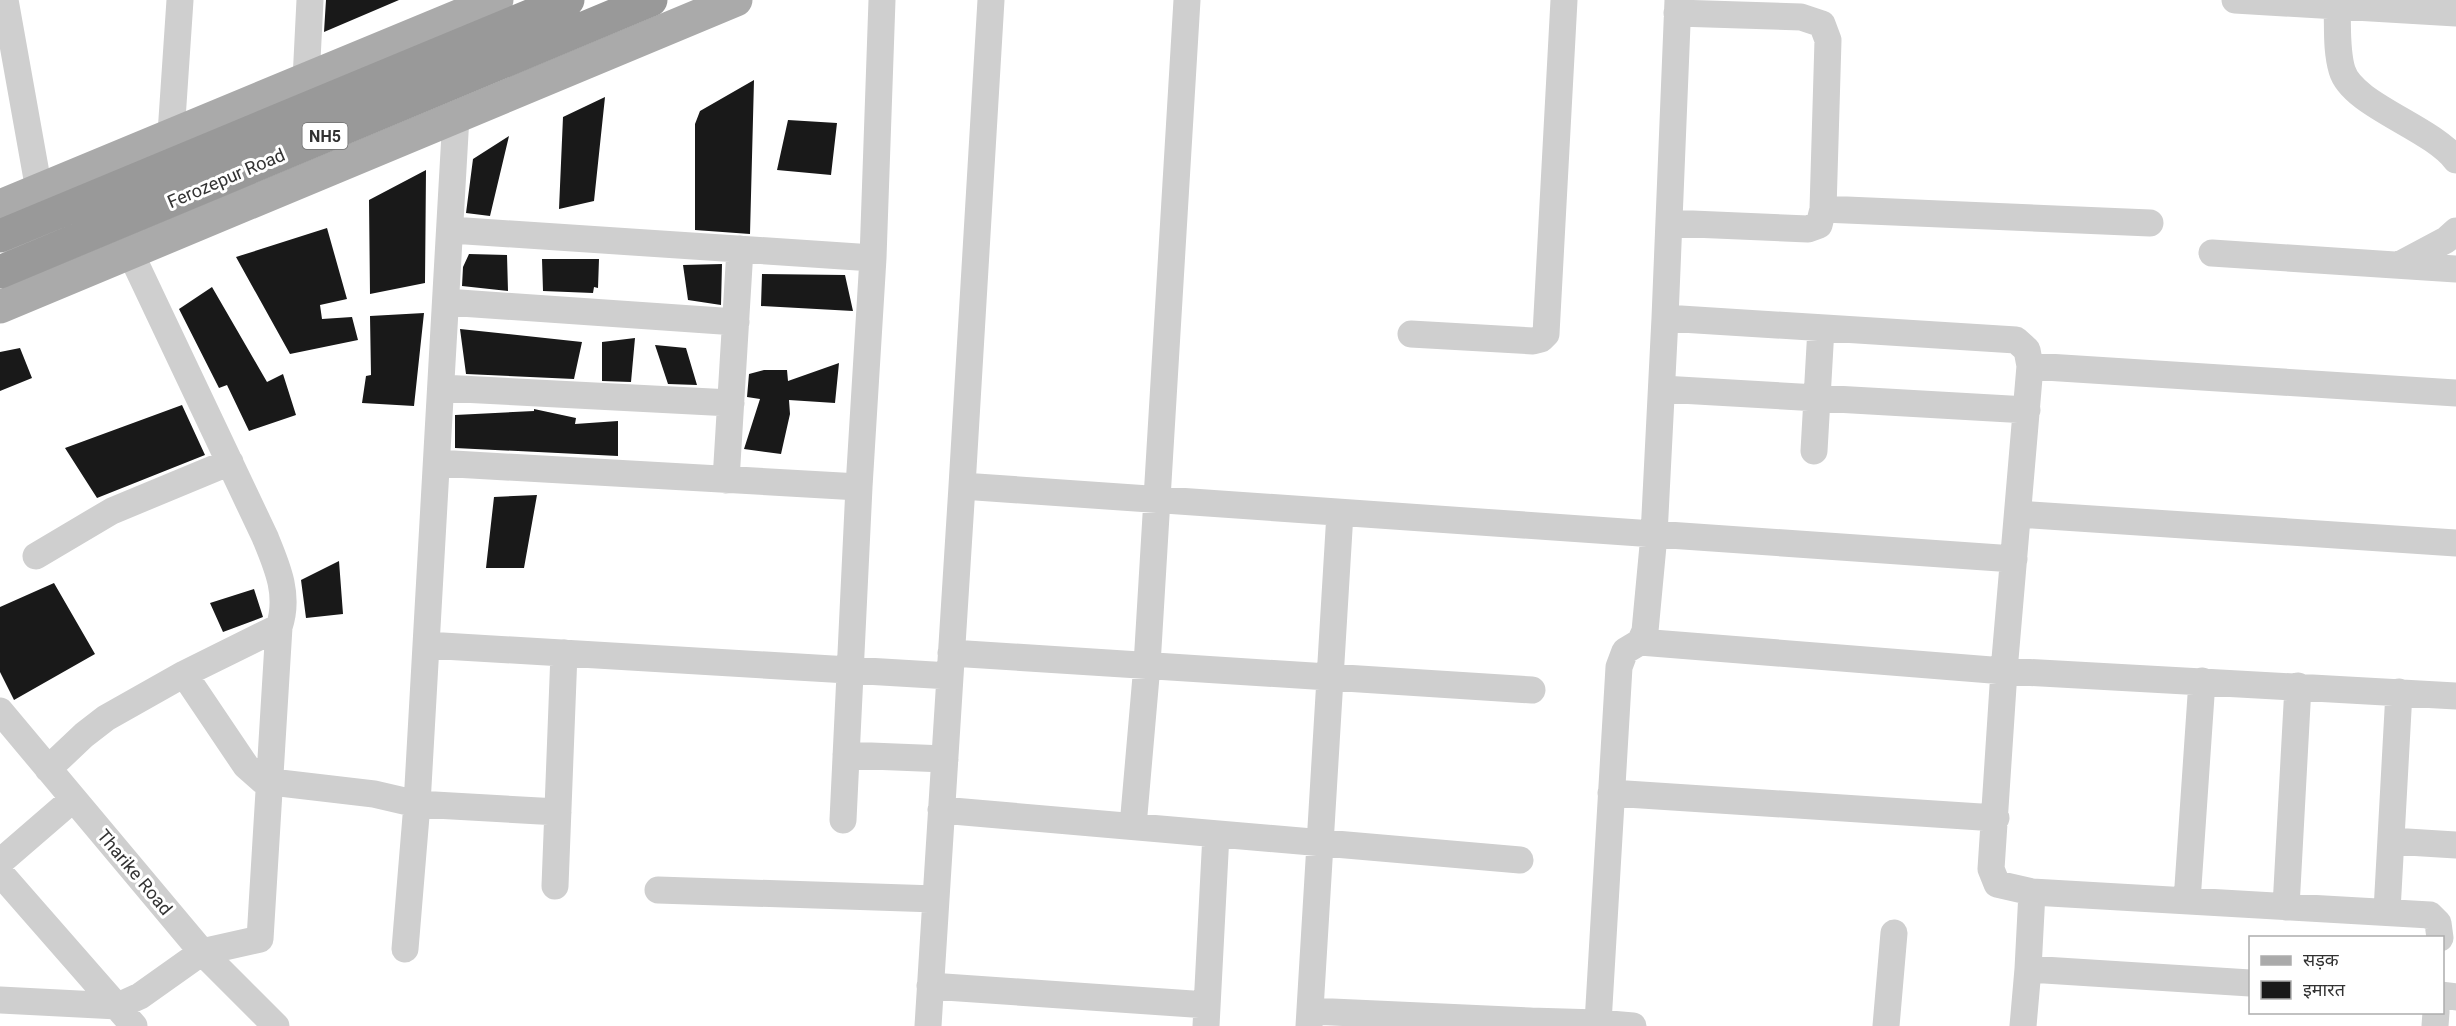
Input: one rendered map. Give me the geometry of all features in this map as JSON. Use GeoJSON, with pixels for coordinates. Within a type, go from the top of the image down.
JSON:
{"type":"FeatureCollection","features":[{"type":"Feature","properties":{"kind":"highway","name":"Ferozepur Road"},"geometry":{"type":"LineString","coordinates":[[0,236],[568,0]]}},
{"type":"Feature","properties":{"kind":"highway","name":"Ferozepur Road"},"geometry":{"type":"LineString","coordinates":[[0,272],[651,0]]}},
{"type":"Feature","properties":{"kind":"main road"},"geometry":{"type":"LineString","coordinates":[[0,206],[497,0]]}},
{"type":"Feature","properties":{"kind":"main road"},"geometry":{"type":"LineString","coordinates":[[0,307],[736,0]]}},
{"type":"Feature","properties":{"kind":"street"},"geometry":{"type":"LineString","coordinates":[[5,0],[7,51],[39,190]]}},
{"type":"Feature","properties":{"kind":"street"},"geometry":{"type":"LineString","coordinates":[[171,134],[180,0]]}},
{"type":"Feature","properties":{"kind":"street"},"geometry":{"type":"LineString","coordinates":[[306,80],[310,0]]}},
{"type":"Feature","properties":{"kind":"street"},"geometry":{"type":"LineString","coordinates":[[843,820],[873,258],[882,0]]}},
{"type":"Feature","properties":{"kind":"street"},"geometry":{"type":"LineString","coordinates":[[928,1026],[991,0]]}},
{"type":"Feature","properties":{"kind":"street"},"geometry":{"type":"LineString","coordinates":[[1133,826],[1147,664],[1187,0]]}},
{"type":"Feature","properties":{"kind":"street"},"geometry":{"type":"LineString","coordinates":[[1411,334],[1533,341],[1541,339],[1546,334],[1564,0]]}},
{"type":"Feature","properties":{"kind":"street"},"geometry":{"type":"LineString","coordinates":[[2235,0],[2456,13]]}},
{"type":"Feature","properties":{"kind":"street"},"geometry":{"type":"LineString","coordinates":[[1640,642],[1647,619],[1654,536],[1678,6],[1801,17],[1822,24],[1828,40],[1823,209],[1819,225],[1808,229],[1669,223]]}},
{"type":"Feature","properties":{"kind":"street"},"geometry":{"type":"LineString","coordinates":[[2337,6],[2342,73],[2351,85],[2367,99],[2424,131],[2450,152],[2456,160]]}},
{"type":"Feature","properties":{"kind":"street"},"geometry":{"type":"LineString","coordinates":[[405,949],[417,804],[456,116]]}},
{"type":"Feature","properties":{"kind":"street"},"geometry":{"type":"LineString","coordinates":[[1823,209],[2150,224]]}},
{"type":"Feature","properties":{"kind":"street"},"geometry":{"type":"LineString","coordinates":[[450,230],[873,258]]}},
{"type":"Feature","properties":{"kind":"street"},"geometry":{"type":"LineString","coordinates":[[2400,265],[2446,240],[2456,231]]}},
{"type":"Feature","properties":{"kind":"street"},"geometry":{"type":"LineString","coordinates":[[726,480],[740,249]]}},
{"type":"Feature","properties":{"kind":"street"},"geometry":{"type":"LineString","coordinates":[[124,1018],[140,996],[202,952],[251,943],[260,939],[262,935],[268,783],[279,627],[284,615],[280,572],[130,252]]}},
{"type":"Feature","properties":{"kind":"street"},"geometry":{"type":"LineString","coordinates":[[2212,253],[2456,269]]}},
{"type":"Feature","properties":{"kind":"street"},"geometry":{"type":"LineString","coordinates":[[446,302],[736,322]]}},
{"type":"Feature","properties":{"kind":"street"},"geometry":{"type":"LineString","coordinates":[[1665,318],[2016,340],[2027,350],[2030,366],[2027,410],[2004,671],[1991,869],[1993,879],[1997,884],[2032,892],[2430,915],[2438,923],[2440,936]]}},
{"type":"Feature","properties":{"kind":"street"},"geometry":{"type":"LineString","coordinates":[[1814,451],[1821,328]]}},
{"type":"Feature","properties":{"kind":"street"},"geometry":{"type":"LineString","coordinates":[[2030,366],[2456,393]]}},
{"type":"Feature","properties":{"kind":"street"},"geometry":{"type":"LineString","coordinates":[[441,388],[731,404]]}},
{"type":"Feature","properties":{"kind":"street"},"geometry":{"type":"LineString","coordinates":[[1662,389],[2027,410]]}},
{"type":"Feature","properties":{"kind":"street"},"geometry":{"type":"LineString","coordinates":[[36,556],[112,511],[230,462]]}},
{"type":"Feature","properties":{"kind":"street"},"geometry":{"type":"LineString","coordinates":[[437,463],[859,487]]}},
{"type":"Feature","properties":{"kind":"street"},"geometry":{"type":"LineString","coordinates":[[962,486],[1654,536],[2014,559]]}},
{"type":"Feature","properties":{"kind":"street"},"geometry":{"type":"LineString","coordinates":[[1340,513],[1309,1018],[1529,1024],[1598,1023],[1633,1026]]}},
{"type":"Feature","properties":{"kind":"street"},"geometry":{"type":"LineString","coordinates":[[2018,514],[2456,543]]}},
{"type":"Feature","properties":{"kind":"street"},"geometry":{"type":"LineString","coordinates":[[48,769],[106,718],[184,674],[279,627]]}},
{"type":"Feature","properties":{"kind":"street"},"geometry":{"type":"LineString","coordinates":[[1598,1023],[1621,657],[1625,651],[1640,642],[2004,671],[2456,696]]}},
{"type":"Feature","properties":{"kind":"street"},"geometry":{"type":"LineString","coordinates":[[426,645],[850,670],[950,664],[1147,664],[1532,690]]}},
{"type":"Feature","properties":{"kind":"street"},"geometry":{"type":"LineString","coordinates":[[555,886],[564,653]]}},
{"type":"Feature","properties":{"kind":"street"},"geometry":{"type":"LineString","coordinates":[[184,674],[246,766],[268,783],[374,794],[417,804],[558,812]]}},
{"type":"Feature","properties":{"kind":"street"},"geometry":{"type":"LineString","coordinates":[[2187,901],[2202,681]]}},
{"type":"Feature","properties":{"kind":"street"},"geometry":{"type":"LineString","coordinates":[[2286,907],[2298,686]]}},
{"type":"Feature","properties":{"kind":"street"},"geometry":{"type":"LineString","coordinates":[[2387,911],[2399,692]]}},
{"type":"Feature","properties":{"kind":"street","name":"Tharike Road"},"geometry":{"type":"LineString","coordinates":[[0,711],[202,952],[276,1026]]}},
{"type":"Feature","properties":{"kind":"street"},"geometry":{"type":"LineString","coordinates":[[846,755],[945,759]]}},
{"type":"Feature","properties":{"kind":"street"},"geometry":{"type":"LineString","coordinates":[[1611,793],[1996,818]]}},
{"type":"Feature","properties":{"kind":"street"},"geometry":{"type":"LineString","coordinates":[[0,862],[73,799]]}},
{"type":"Feature","properties":{"kind":"street"},"geometry":{"type":"LineString","coordinates":[[941,810],[1520,860]]}},
{"type":"Feature","properties":{"kind":"street"},"geometry":{"type":"LineString","coordinates":[[930,986],[1206,1016],[1216,834]]}},
{"type":"Feature","properties":{"kind":"street"},"geometry":{"type":"LineString","coordinates":[[2391,841],[2456,845]]}},
{"type":"Feature","properties":{"kind":"street"},"geometry":{"type":"LineString","coordinates":[[0,873],[124,1018]]}},
{"type":"Feature","properties":{"kind":"street"},"geometry":{"type":"LineString","coordinates":[[658,890],[936,899]]}},
{"type":"Feature","properties":{"kind":"street"},"geometry":{"type":"LineString","coordinates":[[2024,1026],[2032,892]]}},
{"type":"Feature","properties":{"kind":"street"},"geometry":{"type":"LineString","coordinates":[[1886,1026],[1894,933]]}},
{"type":"Feature","properties":{"kind":"street"},"geometry":{"type":"LineString","coordinates":[[2028,969],[2249,983]]}},
{"type":"Feature","properties":{"kind":"street"},"geometry":{"type":"LineString","coordinates":[[0,1000],[124,1018]]}},
{"type":"Feature","properties":{"kind":"street"},"geometry":{"type":"LineString","coordinates":[[276,1026],[286,1026]]}},
{"type":"Feature","properties":{"kind":"building"},"geometry":{"type":"Polygon","coordinates":[[[326,0],[399,0],[324,32],[326,0]]]}},
{"type":"Feature","properties":{"kind":"building"},"geometry":{"type":"Polygon","coordinates":[[[754,80],[750,234],[695,230],[695,124],[700,111],[754,80]]]}},
{"type":"Feature","properties":{"kind":"building"},"geometry":{"type":"Polygon","coordinates":[[[605,97],[594,201],[559,209],[563,117],[605,97]]]}},
{"type":"Feature","properties":{"kind":"building"},"geometry":{"type":"Polygon","coordinates":[[[788,120],[837,123],[831,175],[777,170],[788,120]]]}},
{"type":"Feature","properties":{"kind":"building"},"geometry":{"type":"Polygon","coordinates":[[[509,136],[490,216],[466,213],[473,159],[509,136]]]}},
{"type":"Feature","properties":{"kind":"building"},"geometry":{"type":"Polygon","coordinates":[[[426,170],[425,283],[370,294],[369,200],[426,170]]]}},
{"type":"Feature","properties":{"kind":"building"},"geometry":{"type":"Polygon","coordinates":[[[327,228],[347,299],[320,305],[322,319],[352,317],[358,340],[290,354],[236,257],[327,228]]]}},
{"type":"Feature","properties":{"kind":"building"},"geometry":{"type":"Polygon","coordinates":[[[469,254],[507,255],[508,291],[462,286],[463,267],[469,254]]]}},
{"type":"Feature","properties":{"kind":"building"},"geometry":{"type":"Polygon","coordinates":[[[542,259],[599,259],[598,288],[594,287],[593,293],[543,291],[542,259]]]}},
{"type":"Feature","properties":{"kind":"building"},"geometry":{"type":"Polygon","coordinates":[[[722,264],[721,305],[688,300],[683,265],[722,264]]]}},
{"type":"Feature","properties":{"kind":"building"},"geometry":{"type":"Polygon","coordinates":[[[762,274],[845,275],[853,311],[761,306],[762,274]]]}},
{"type":"Feature","properties":{"kind":"building"},"geometry":{"type":"Polygon","coordinates":[[[212,287],[267,382],[283,374],[296,415],[249,431],[227,385],[219,388],[179,309],[212,287]]]}},
{"type":"Feature","properties":{"kind":"building"},"geometry":{"type":"Polygon","coordinates":[[[424,313],[414,406],[362,403],[366,376],[371,375],[370,316],[424,313]]]}},
{"type":"Feature","properties":{"kind":"building"},"geometry":{"type":"Polygon","coordinates":[[[460,329],[582,342],[574,379],[466,374],[460,329]]]}},
{"type":"Feature","properties":{"kind":"building"},"geometry":{"type":"Polygon","coordinates":[[[635,338],[631,382],[602,381],[602,342],[635,338]]]}},
{"type":"Feature","properties":{"kind":"building"},"geometry":{"type":"Polygon","coordinates":[[[655,345],[686,348],[697,385],[668,384],[655,345]]]}},
{"type":"Feature","properties":{"kind":"building"},"geometry":{"type":"Polygon","coordinates":[[[20,348],[32,378],[0,391],[0,352],[20,348]]]}},
{"type":"Feature","properties":{"kind":"building"},"geometry":{"type":"Polygon","coordinates":[[[839,363],[835,403],[789,400],[790,414],[781,454],[744,449],[760,399],[747,397],[749,374],[764,370],[787,370],[788,381],[839,363]]]}},
{"type":"Feature","properties":{"kind":"building"},"geometry":{"type":"Polygon","coordinates":[[[182,405],[205,455],[97,498],[65,448],[182,405]]]}},
{"type":"Feature","properties":{"kind":"building"},"geometry":{"type":"Polygon","coordinates":[[[534,409],[576,418],[575,424],[618,421],[618,456],[455,448],[455,415],[534,411],[534,409]]]}},
{"type":"Feature","properties":{"kind":"building"},"geometry":{"type":"Polygon","coordinates":[[[537,495],[524,568],[486,568],[494,497],[537,495]]]}},
{"type":"Feature","properties":{"kind":"building"},"geometry":{"type":"Polygon","coordinates":[[[339,561],[343,614],[306,618],[301,580],[339,561]]]}},
{"type":"Feature","properties":{"kind":"building"},"geometry":{"type":"Polygon","coordinates":[[[54,583],[95,654],[14,700],[0,672],[0,607],[54,583]]]}},
{"type":"Feature","properties":{"kind":"building"},"geometry":{"type":"Polygon","coordinates":[[[254,589],[263,617],[223,632],[210,603],[254,589]]]}}]}
